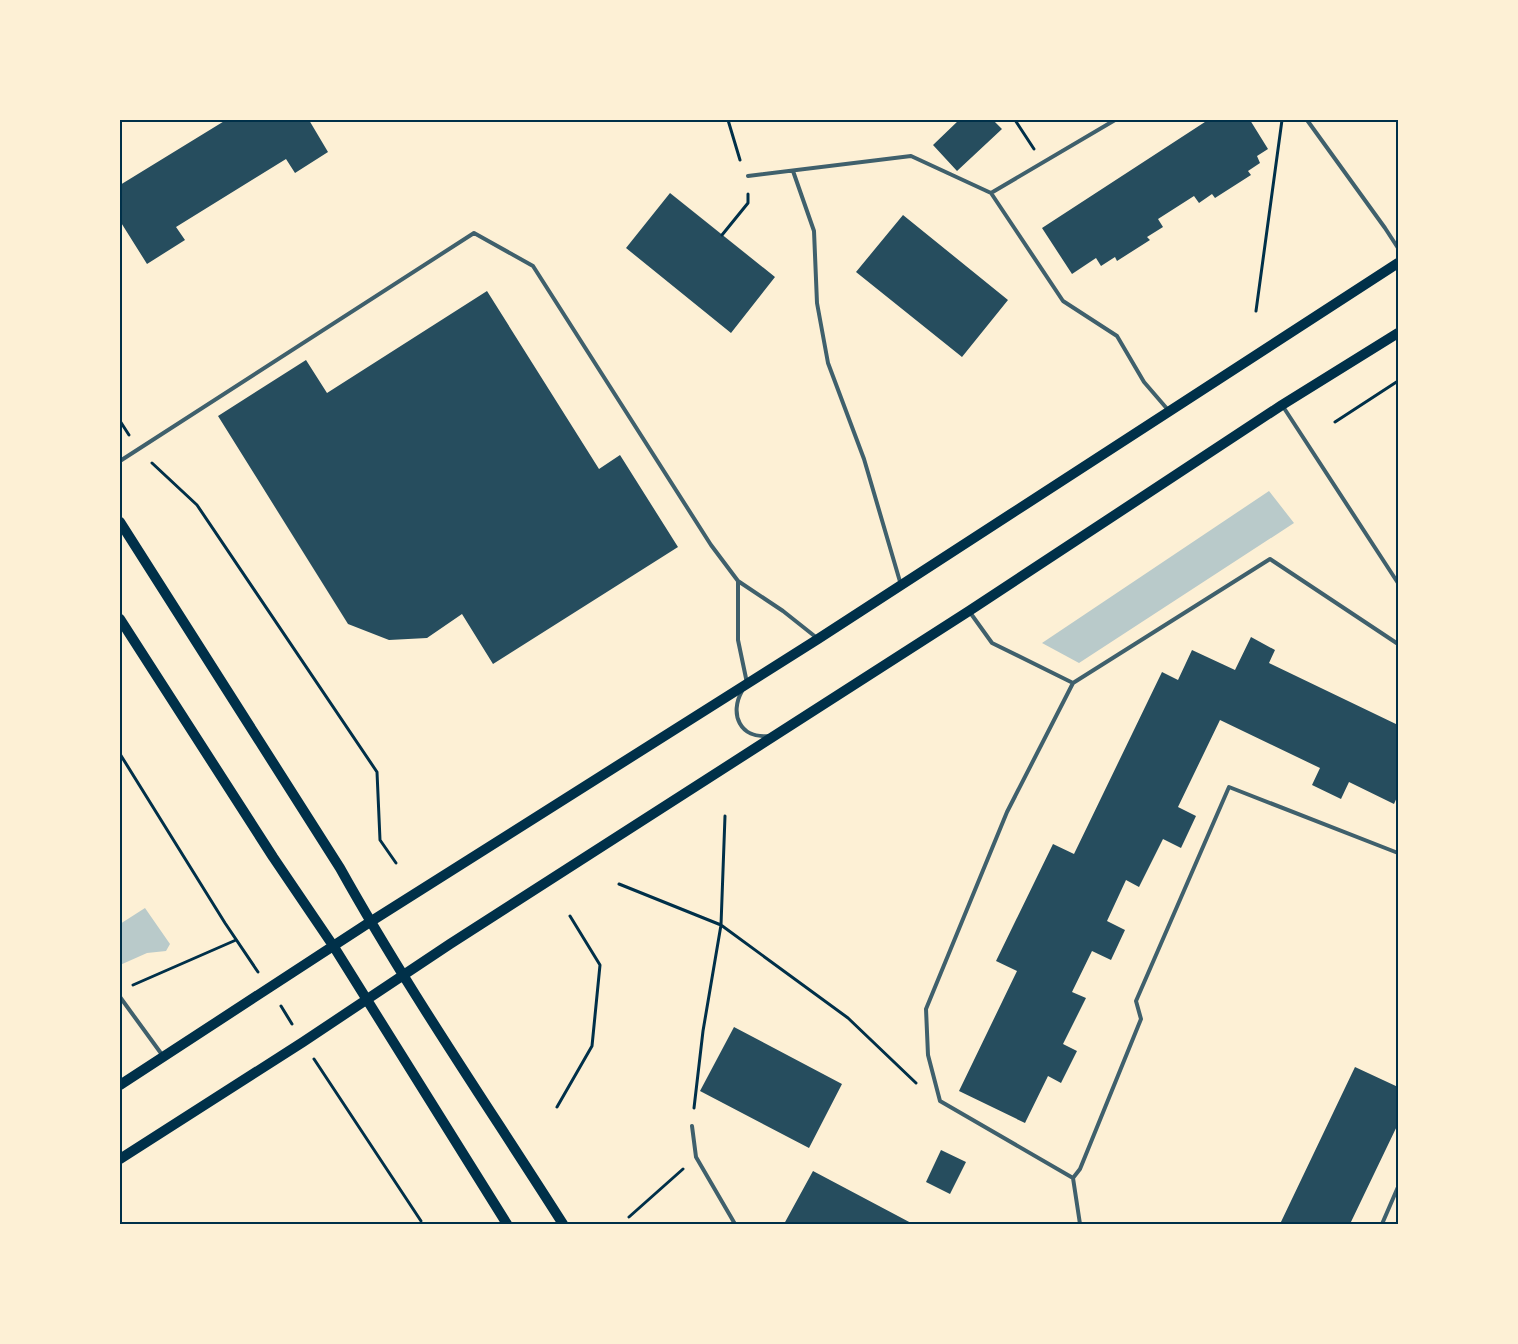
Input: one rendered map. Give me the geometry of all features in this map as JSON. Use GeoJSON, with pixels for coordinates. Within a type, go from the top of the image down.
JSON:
{"type":"FeatureCollection","features":[{"type":"Feature","properties":{"kind":"main road"},"geometry":{"type":"LineString","coordinates":[[120,1085],[270,989],[370,922],[818,639],[1398,263]]}},
{"type":"Feature","properties":{"kind":"main road"},"geometry":{"type":"LineString","coordinates":[[120,1159],[303,1042],[402,975],[969,611],[1282,405],[1398,333]]}},
{"type":"Feature","properties":{"kind":"main road"},"geometry":{"type":"LineString","coordinates":[[120,522],[340,868],[402,975],[563,1224]]}},
{"type":"Feature","properties":{"kind":"main road"},"geometry":{"type":"LineString","coordinates":[[120,620],[273,857],[334,947],[507,1224]]}},
{"type":"Feature","properties":{"kind":"lane"},"geometry":{"type":"LineString","coordinates":[[990,193],[1115,120]]}},
{"type":"Feature","properties":{"kind":"lane"},"geometry":{"type":"LineString","coordinates":[[1307,120],[1398,248]]}},
{"type":"Feature","properties":{"kind":"lane"},"geometry":{"type":"LineString","coordinates":[[748,176],[911,156],[990,193],[1063,301],[1117,336],[1144,382],[1170,412]]}},
{"type":"Feature","properties":{"kind":"lane"},"geometry":{"type":"LineString","coordinates":[[793,171],[814,231],[817,303],[828,363],[864,459],[900,585]]}},
{"type":"Feature","properties":{"kind":"lane"},"geometry":{"type":"LineString","coordinates":[[120,462],[474,233],[533,266],[711,545],[738,582],[783,611],[818,639]]}},
{"type":"Feature","properties":{"kind":"lane"},"geometry":{"type":"LineString","coordinates":[[1282,405],[1398,583]]}},
{"type":"Feature","properties":{"kind":"lane"},"geometry":{"type":"LineString","coordinates":[[1073,1178],[940,1102],[928,1055],[926,1009],[1007,812],[1073,683],[1270,559],[1398,644]]}},
{"type":"Feature","properties":{"kind":"lane"},"geometry":{"type":"LineString","coordinates":[[738,582],[738,640],[747,684],[736,702],[736,712],[739,722],[745,730],[755,735],[766,736],[776,734]]}},
{"type":"Feature","properties":{"kind":"lane"},"geometry":{"type":"LineString","coordinates":[[969,611],[992,643],[1073,683]]}},
{"type":"Feature","properties":{"kind":"lane"},"geometry":{"type":"LineString","coordinates":[[1080,1224],[1073,1178],[1080,1169],[1141,1020],[1136,1001],[1229,787],[1398,853]]}},
{"type":"Feature","properties":{"kind":"lane"},"geometry":{"type":"LineString","coordinates":[[120,997],[164,1057]]}},
{"type":"Feature","properties":{"kind":"lane"},"geometry":{"type":"LineString","coordinates":[[692,1126],[696,1156],[735,1224]]}},
{"type":"Feature","properties":{"kind":"lane"},"geometry":{"type":"LineString","coordinates":[[1382,1224],[1398,1188]]}},
{"type":"Feature","properties":{"kind":"path"},"geometry":{"type":"LineString","coordinates":[[728,120],[740,161]]}},
{"type":"Feature","properties":{"kind":"path"},"geometry":{"type":"LineString","coordinates":[[1014,120],[1042,162]]}},
{"type":"Feature","properties":{"kind":"path"},"geometry":{"type":"LineString","coordinates":[[1256,311],[1282,120]]}},
{"type":"Feature","properties":{"kind":"path"},"geometry":{"type":"LineString","coordinates":[[722,235],[748,203],[748,176]]}},
{"type":"Feature","properties":{"kind":"path"},"geometry":{"type":"LineString","coordinates":[[1335,422],[1398,381]]}},
{"type":"Feature","properties":{"kind":"path"},"geometry":{"type":"LineString","coordinates":[[120,421],[138,450],[197,505],[377,772],[380,840],[396,863]]}},
{"type":"Feature","properties":{"kind":"path"},"geometry":{"type":"LineString","coordinates":[[120,754],[236,940],[422,1221]]}},
{"type":"Feature","properties":{"kind":"path"},"geometry":{"type":"LineString","coordinates":[[692,1126],[703,1031],[722,925],[725,816]]}},
{"type":"Feature","properties":{"kind":"path"},"geometry":{"type":"LineString","coordinates":[[619,884],[722,925],[848,1018],[913,1081],[940,1102]]}},
{"type":"Feature","properties":{"kind":"path"},"geometry":{"type":"LineString","coordinates":[[557,1106],[592,1046],[600,965],[570,916]]}},
{"type":"Feature","properties":{"kind":"path"},"geometry":{"type":"LineString","coordinates":[[129,987],[236,940]]}},
{"type":"Feature","properties":{"kind":"path"},"geometry":{"type":"LineString","coordinates":[[629,1217],[696,1156]]}},
{"type":"Feature","properties":{"kind":"shaded area"},"geometry":{"type":"Polygon","coordinates":[[[1269,491],[1294,523],[1079,663],[1042,643],[1269,491]]]}},
{"type":"Feature","properties":{"kind":"shaded area"},"geometry":{"type":"Polygon","coordinates":[[[145,908],[170,944],[166,951],[147,953],[120,965],[120,924],[145,908]]]}},
{"type":"Feature","properties":{"kind":"building"},"geometry":{"type":"Polygon","coordinates":[[[226,120],[309,120],[328,152],[295,173],[286,159],[176,227],[185,240],[147,264],[120,221],[120,185],[226,120]]]}},
{"type":"Feature","properties":{"kind":"building"},"geometry":{"type":"Polygon","coordinates":[[[959,120],[993,120],[1002,129],[957,171],[933,145],[959,120]]]}},
{"type":"Feature","properties":{"kind":"building"},"geometry":{"type":"Polygon","coordinates":[[[1208,120],[1250,120],[1268,149],[1257,156],[1260,163],[1248,171],[1251,175],[1215,198],[1212,194],[1199,203],[1194,196],[1158,219],[1163,227],[1147,237],[1150,240],[1117,261],[1115,257],[1101,266],[1096,258],[1072,274],[1042,228],[1208,120]]]}},
{"type":"Feature","properties":{"kind":"building"},"geometry":{"type":"Polygon","coordinates":[[[670,193],[775,277],[731,333],[626,248],[670,193]]]}},
{"type":"Feature","properties":{"kind":"building"},"geometry":{"type":"Polygon","coordinates":[[[903,215],[1008,300],[962,357],[856,272],[903,215]]]}},
{"type":"Feature","properties":{"kind":"building"},"geometry":{"type":"Polygon","coordinates":[[[487,291],[599,469],[620,455],[678,547],[493,664],[462,614],[427,638],[389,640],[348,624],[218,416],[306,360],[327,393],[487,291]]]}},
{"type":"Feature","properties":{"kind":"building"},"geometry":{"type":"Polygon","coordinates":[[[1251,637],[1275,650],[1269,663],[1398,725],[1398,795],[1394,804],[1349,782],[1341,799],[1312,785],[1320,768],[1220,720],[1178,807],[1196,816],[1181,848],[1163,839],[1139,887],[1126,880],[1107,921],[1125,930],[1111,960],[1092,951],[1072,992],[1086,998],[1063,1044],[1077,1051],[1061,1083],[1048,1076],[1025,1123],[959,1091],[1017,971],[996,961],[1053,844],[1074,854],[1162,672],[1178,680],[1192,650],[1235,670],[1251,637]]]}},
{"type":"Feature","properties":{"kind":"building"},"geometry":{"type":"Polygon","coordinates":[[[734,1027],[842,1084],[809,1148],[700,1091],[734,1027]]]}},
{"type":"Feature","properties":{"kind":"building"},"geometry":{"type":"Polygon","coordinates":[[[1355,1067],[1398,1087],[1398,1124],[1350,1224],[1280,1224],[1355,1067]]]}},
{"type":"Feature","properties":{"kind":"building"},"geometry":{"type":"Polygon","coordinates":[[[941,1150],[966,1162],[950,1194],[926,1182],[941,1150]]]}},
{"type":"Feature","properties":{"kind":"building"},"geometry":{"type":"Polygon","coordinates":[[[813,1171],[913,1224],[784,1224],[813,1171]]]}}]}
